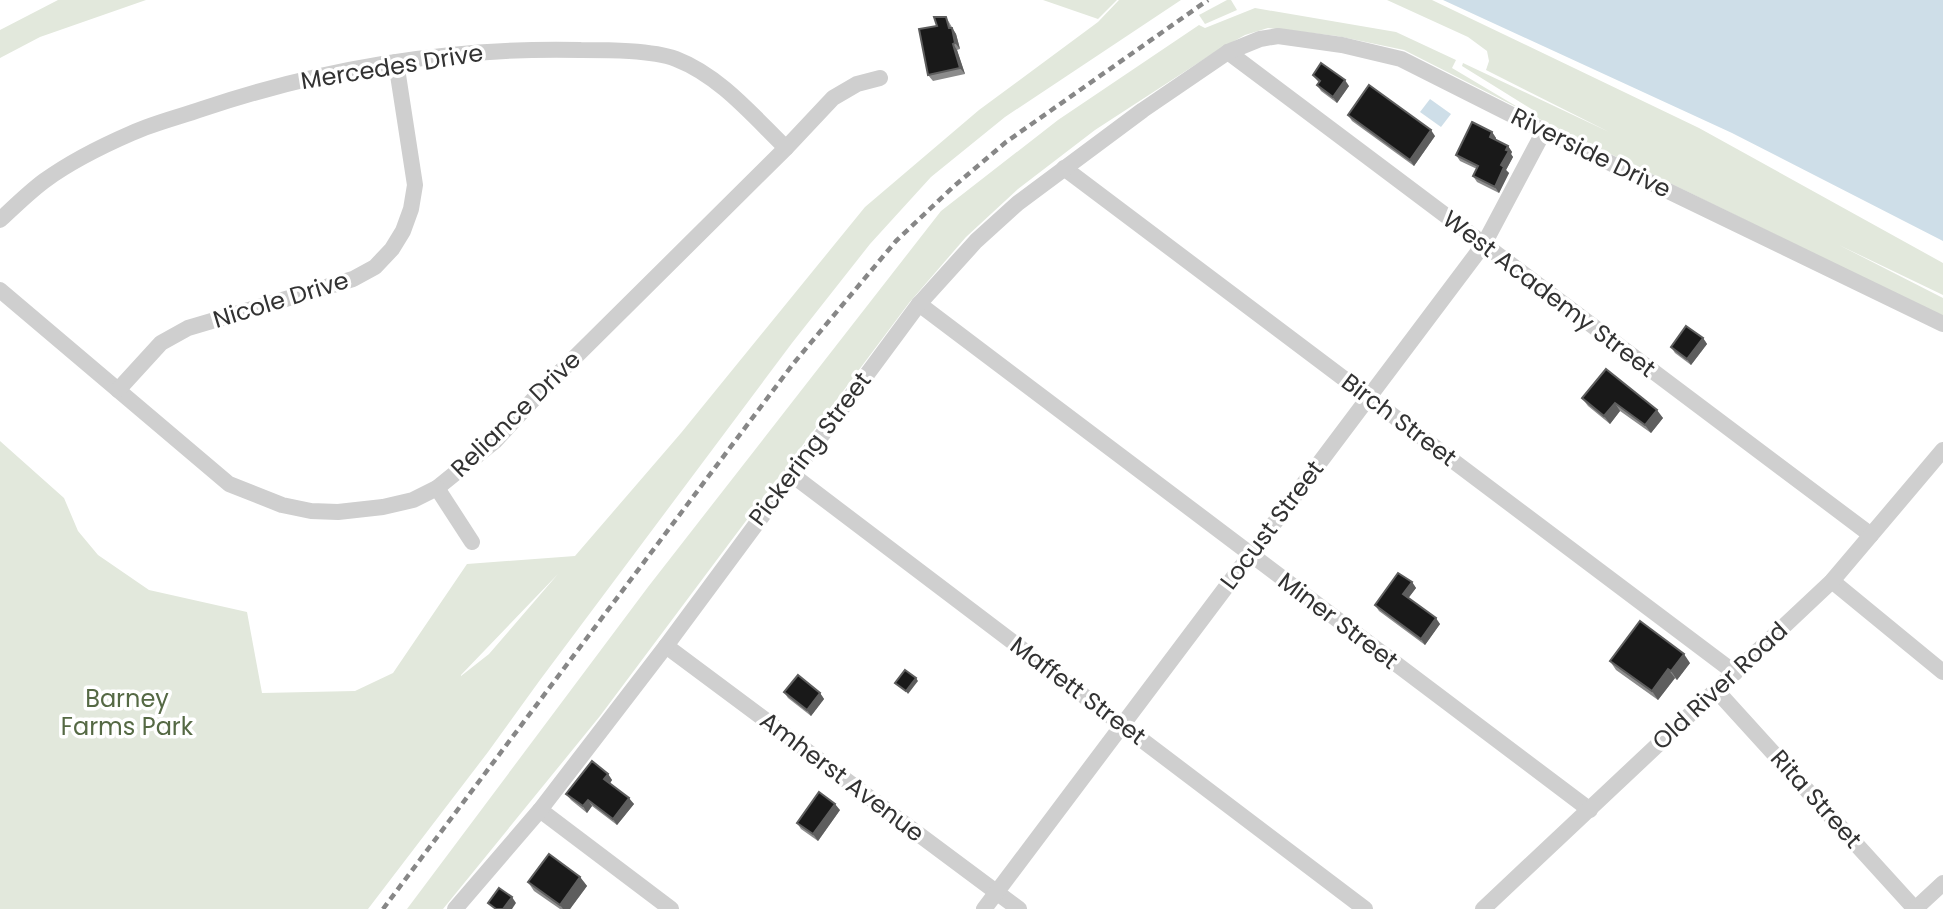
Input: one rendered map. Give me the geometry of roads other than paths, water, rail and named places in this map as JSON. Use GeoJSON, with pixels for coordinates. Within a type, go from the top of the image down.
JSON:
{"type":"FeatureCollection","features":[{"type":"Feature","properties":{"kind":"street","name":"Riverside Drive"},"geometry":{"type":"LineString","coordinates":[[1228,52],[1260,39],[1278,36],[1374,51],[1401,59],[1943,324]]}},
{"type":"Feature","properties":{"kind":"street","name":"Mercedes Drive"},"geometry":{"type":"LineString","coordinates":[[0,220],[44,181],[85,156],[133,132],[233,99],[310,78],[396,62],[466,53],[538,49],[617,50],[674,58],[714,79],[786,148]]}},
{"type":"Feature","properties":{"kind":"street","name":"Pickering Street"},"geometry":{"type":"LineString","coordinates":[[455,909],[540,810],[666,646],[919,304],[976,241],[1018,203],[1228,52]]}},
{"type":"Feature","properties":{"kind":"street","name":"West Academy Street"},"geometry":{"type":"LineString","coordinates":[[1228,52],[1871,535]]}},
{"type":"Feature","properties":{"kind":"street","name":"Nicole Drive"},"geometry":{"type":"LineString","coordinates":[[118,390],[161,343],[188,328],[353,279],[375,267],[392,249],[407,220],[415,185],[396,62]]}},
{"type":"Feature","properties":{"kind":"street","name":"Reliance Drive"},"geometry":{"type":"LineString","coordinates":[[0,290],[229,484],[282,505],[311,511],[349,511],[403,502],[437,488],[495,441],[543,389],[833,98],[857,84],[880,78]]}},
{"type":"Feature","properties":{"kind":"street","name":"Locust Street"},"geometry":{"type":"LineString","coordinates":[[984,909],[1483,244],[1544,131]]}},
{"type":"Feature","properties":{"kind":"street","name":"Birch Street"},"geometry":{"type":"LineString","coordinates":[[1064,168],[1735,673]]}},
{"type":"Feature","properties":{"kind":"street","name":"Miner Street"},"geometry":{"type":"LineString","coordinates":[[919,304],[1590,810]]}},
{"type":"Feature","properties":{"kind":"street","name":"Old River Road"},"geometry":{"type":"LineString","coordinates":[[1494,905],[1590,810],[1832,581],[1942,453]]}},
{"type":"Feature","properties":{"kind":"street","name":"Maffett Street"},"geometry":{"type":"LineString","coordinates":[[791,474],[1365,909]]}},
{"type":"Feature","properties":{"kind":"street"},"geometry":{"type":"LineString","coordinates":[[437,488],[472,542]]}},
{"type":"Feature","properties":{"kind":"street"},"geometry":{"type":"LineString","coordinates":[[1832,581],[1943,673]]}},
{"type":"Feature","properties":{"kind":"street","name":"Amherst Avenue"},"geometry":{"type":"LineString","coordinates":[[666,646],[1019,909]]}},
{"type":"Feature","properties":{"kind":"street","name":"Rita Street"},"geometry":{"type":"LineString","coordinates":[[1716,690],[1915,909]]}},
{"type":"Feature","properties":{"kind":"street"},"geometry":{"type":"LineString","coordinates":[[540,810],[671,909]]}},
{"type":"Feature","properties":{"kind":"street"},"geometry":{"type":"LineString","coordinates":[[1915,909],[1943,883]]}},
{"type":"Feature","properties":{"kind":"railway"},"geometry":{"type":"LineString","coordinates":[[383,909],[793,364],[896,241],[1006,142],[1208,0]]}},
{"type":"Feature","properties":{"kind":"park label","name":"Barney Farms Park"},"geometry":{"type":"Point","coordinates":[127,713]}}]}
